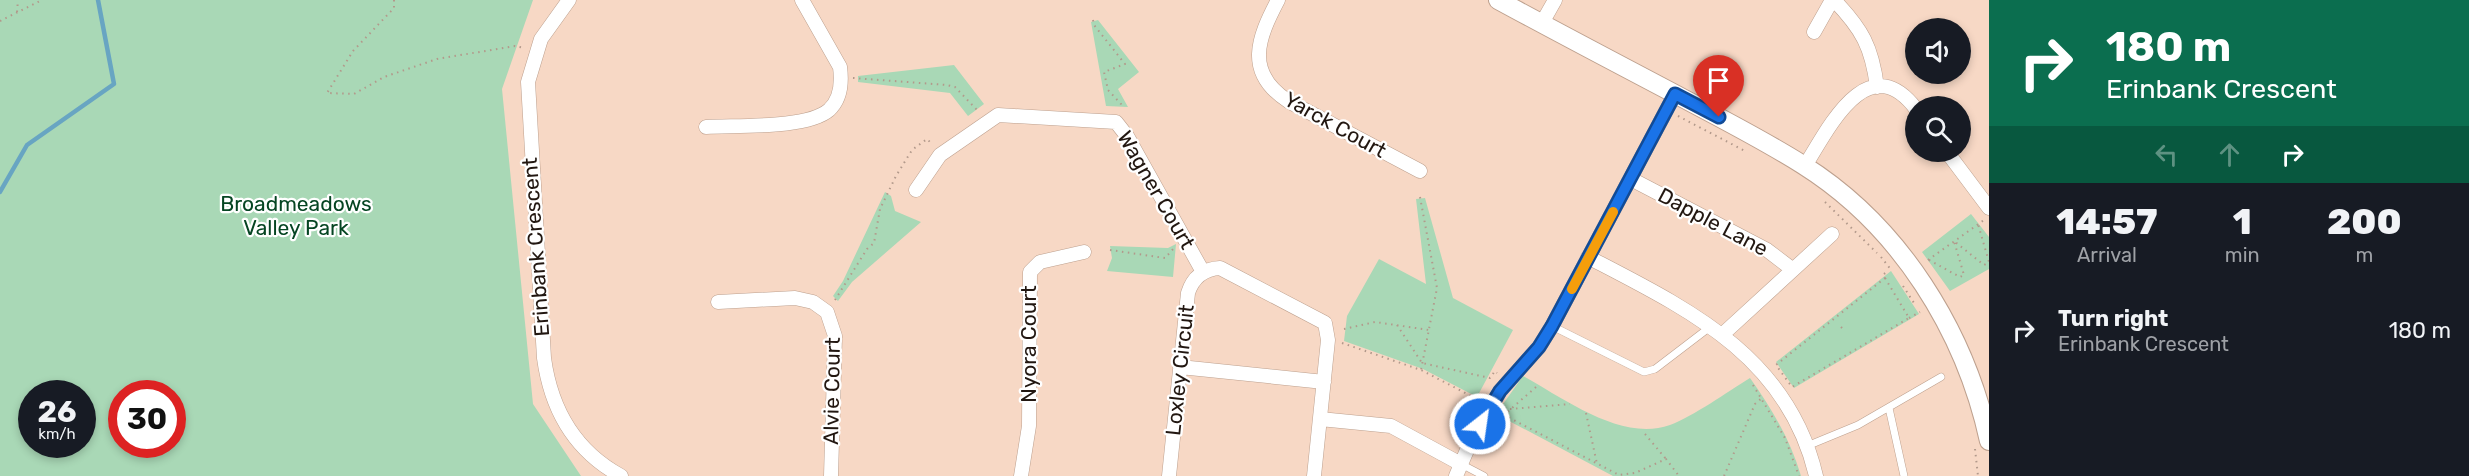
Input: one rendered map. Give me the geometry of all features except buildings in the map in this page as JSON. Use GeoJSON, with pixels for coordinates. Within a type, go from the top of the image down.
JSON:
{"type":"FeatureCollection","features":[{"type":"Feature","properties":{"kind":"street","name":"Erinbank Crescent"},"geometry":{"type":"LineString","coordinates":[[568,0],[548,25],[535,51],[529,75],[527,99],[546,377],[559,413],[575,438],[597,460],[621,476]]}},
{"type":"Feature","properties":{"kind":"street"},"geometry":{"type":"LineString","coordinates":[[706,127],[786,122],[817,117],[835,102],[841,78],[840,67],[802,0]]}},
{"type":"Feature","properties":{"kind":"street","name":"Yarck Court"},"geometry":{"type":"LineString","coordinates":[[1278,0],[1259,40],[1259,63],[1270,85],[1288,101],[1420,171]]}},
{"type":"Feature","properties":{"kind":"street"},"geometry":{"type":"LineString","coordinates":[[1498,0],[1542,23],[1671,102],[1805,166],[1863,213],[1913,269],[1949,327],[1976,392],[1982,443]]}},
{"type":"Feature","properties":{"kind":"street"},"geometry":{"type":"LineString","coordinates":[[1542,23],[1555,0]]}},
{"type":"Feature","properties":{"kind":"street"},"geometry":{"type":"LineString","coordinates":[[1814,32],[1833,0],[1865,37],[1874,66],[1877,87]]}},
{"type":"Feature","properties":{"kind":"street"},"geometry":{"type":"LineString","coordinates":[[1805,166],[1850,98],[1858,92],[1885,87],[1905,98]]}},
{"type":"Feature","properties":{"kind":"street"},"geometry":{"type":"LineString","coordinates":[[1320,419],[1391,426],[1458,470],[1491,405],[1507,382],[1539,347],[1552,326],[1671,102]]}},
{"type":"Feature","properties":{"kind":"street","name":"Wagner Court"},"geometry":{"type":"LineString","coordinates":[[990,118],[1006,115],[1116,122],[1203,272]]}},
{"type":"Feature","properties":{"kind":"street"},"geometry":{"type":"LineString","coordinates":[[916,190],[940,155],[990,118]]}},
{"type":"Feature","properties":{"kind":"street"},"geometry":{"type":"LineString","coordinates":[[1954,162],[1989,208]]}},
{"type":"Feature","properties":{"kind":"street","name":"Dapple Lane"},"geometry":{"type":"LineString","coordinates":[[1631,179],[1767,250],[1792,269]]}},
{"type":"Feature","properties":{"kind":"street","name":"Dapple Lane"},"geometry":{"type":"LineString","coordinates":[[1717,329],[1832,234]]}},
{"type":"Feature","properties":{"kind":"street","name":"Nyora Court"},"geometry":{"type":"LineString","coordinates":[[1022,476],[1029,426],[1030,272],[1040,262],[1084,252]]}},
{"type":"Feature","properties":{"kind":"street"},"geometry":{"type":"LineString","coordinates":[[1588,257],[1717,329],[1757,366],[1790,411],[1807,446],[1816,476]]}},
{"type":"Feature","properties":{"kind":"street"},"geometry":{"type":"LineString","coordinates":[[1203,272],[1213,268],[1226,270],[1319,318],[1328,330],[1314,476]]}},
{"type":"Feature","properties":{"kind":"street","name":"Loxley Circuit"},"geometry":{"type":"LineString","coordinates":[[1169,476],[1188,292],[1195,278],[1203,272]]}},
{"type":"Feature","properties":{"kind":"street","name":"Alvie Court"},"geometry":{"type":"LineString","coordinates":[[718,302],[795,298],[813,302],[827,312],[835,336],[831,476]]}},
{"type":"Feature","properties":{"kind":"street"},"geometry":{"type":"LineString","coordinates":[[1180,367],[1324,382]]}},
{"type":"Feature","properties":{"kind":"lane"},"geometry":{"type":"LineString","coordinates":[[1552,326],[1644,372],[1654,369],[1717,329]]}},
{"type":"Feature","properties":{"kind":"lane"},"geometry":{"type":"LineString","coordinates":[[1807,446],[1858,425],[1941,377]]}},
{"type":"Feature","properties":{"kind":"lane"},"geometry":{"type":"LineString","coordinates":[[1889,408],[1904,476]]}},
{"type":"Feature","properties":{"kind":"lane"},"geometry":{"type":"LineString","coordinates":[[1458,470],[1484,476]]}},
{"type":"Feature","properties":{"kind":"path"},"geometry":{"type":"LineString","coordinates":[[17,12],[18,0]]}},
{"type":"Feature","properties":{"kind":"path"},"geometry":{"type":"LineString","coordinates":[[0,21],[42,0]]}},
{"type":"Feature","properties":{"kind":"path"},"geometry":{"type":"LineString","coordinates":[[394,0],[394,8],[353,51],[327,93],[354,94],[384,77],[437,59],[515,46],[535,51]]}},
{"type":"Feature","properties":{"kind":"path"},"geometry":{"type":"LineString","coordinates":[[1094,20],[1094,25],[1125,64],[1104,72],[1108,90],[1123,109],[1116,122]]}},
{"type":"Feature","properties":{"kind":"path"},"geometry":{"type":"LineString","coordinates":[[841,78],[955,87],[978,111],[990,118]]}},
{"type":"Feature","properties":{"kind":"path"},"geometry":{"type":"LineString","coordinates":[[1671,102],[1745,151]]}},
{"type":"Feature","properties":{"kind":"path"},"geometry":{"type":"LineString","coordinates":[[835,300],[867,249],[874,243],[880,209],[912,150],[927,139],[940,155]]}},
{"type":"Feature","properties":{"kind":"path"},"geometry":{"type":"LineString","coordinates":[[1420,197],[1437,277],[1421,370]]}},
{"type":"Feature","properties":{"kind":"path"},"geometry":{"type":"LineString","coordinates":[[1819,197],[1847,222],[1894,274]]}},
{"type":"Feature","properties":{"kind":"path"},"geometry":{"type":"LineString","coordinates":[[1954,241],[1964,275],[1960,278],[1928,260],[1954,241],[1989,216]]}},
{"type":"Feature","properties":{"kind":"path"},"geometry":{"type":"LineString","coordinates":[[1954,241],[1984,266],[1989,262],[1978,224]]}},
{"type":"Feature","properties":{"kind":"path"},"geometry":{"type":"LineString","coordinates":[[1110,250],[1165,258],[1185,242]]}},
{"type":"Feature","properties":{"kind":"path"},"geometry":{"type":"LineString","coordinates":[[1884,274],[1888,271]]}},
{"type":"Feature","properties":{"kind":"path"},"geometry":{"type":"LineString","coordinates":[[1909,318],[1886,278],[1776,365],[1792,387],[1920,312]]}},
{"type":"Feature","properties":{"kind":"path"},"geometry":{"type":"LineString","coordinates":[[1899,280],[1925,321]]}},
{"type":"Feature","properties":{"kind":"path"},"geometry":{"type":"LineString","coordinates":[[1344,328],[1376,321],[1429,330]]}},
{"type":"Feature","properties":{"kind":"path"},"geometry":{"type":"LineString","coordinates":[[1397,325],[1422,363],[1490,378],[1495,371],[1507,382]]}},
{"type":"Feature","properties":{"kind":"path"},"geometry":{"type":"LineString","coordinates":[[1841,327],[1844,330]]}},
{"type":"Feature","properties":{"kind":"path"},"geometry":{"type":"LineString","coordinates":[[1342,343],[1421,370],[1477,399]]}},
{"type":"Feature","properties":{"kind":"path"},"geometry":{"type":"LineString","coordinates":[[1749,380],[1785,438],[1799,476]]}},
{"type":"Feature","properties":{"kind":"path"},"geometry":{"type":"LineString","coordinates":[[1536,387],[1504,415],[1619,475],[1628,476],[1666,459]]}},
{"type":"Feature","properties":{"kind":"path"},"geometry":{"type":"LineString","coordinates":[[1724,476],[1755,404],[1773,388]]}},
{"type":"Feature","properties":{"kind":"path"},"geometry":{"type":"LineString","coordinates":[[1510,409],[1570,404]]}},
{"type":"Feature","properties":{"kind":"path"},"geometry":{"type":"LineString","coordinates":[[1586,413],[1597,464]]}},
{"type":"Feature","properties":{"kind":"path"},"geometry":{"type":"LineString","coordinates":[[1645,434],[1679,476]]}},
{"type":"Feature","properties":{"kind":"path"},"geometry":{"type":"LineString","coordinates":[[1978,476],[1982,443]]}},
{"type":"Feature","properties":{"kind":"green space","name":"Broadmeadows Valley Park"},"geometry":{"type":"Polygon","coordinates":[[[0,0],[533,0],[502,89],[533,404],[581,476],[0,476],[0,0]]]}},
{"type":"Feature","properties":{"kind":"green space"},"geometry":{"type":"Polygon","coordinates":[[[1098,20],[1139,72],[1118,89],[1128,107],[1106,106],[1091,22],[1098,20]]]}},
{"type":"Feature","properties":{"kind":"green space"},"geometry":{"type":"Polygon","coordinates":[[[954,65],[984,104],[968,116],[950,93],[858,82],[858,76],[954,65]]]}},
{"type":"Feature","properties":{"kind":"green space"},"geometry":{"type":"Polygon","coordinates":[[[885,192],[891,196],[895,211],[921,222],[852,282],[838,301],[833,296],[843,281],[885,192]]]}},
{"type":"Feature","properties":{"kind":"green space"},"geometry":{"type":"Polygon","coordinates":[[[1425,198],[1453,298],[1513,330],[1477,397],[1423,369],[1344,341],[1347,316],[1379,259],[1426,284],[1416,199],[1425,198]]]}},
{"type":"Feature","properties":{"kind":"green space"},"geometry":{"type":"Polygon","coordinates":[[[1971,214],[1989,237],[1989,269],[1950,291],[1922,252],[1971,214]]]}},
{"type":"Feature","properties":{"kind":"green space"},"geometry":{"type":"Polygon","coordinates":[[[1176,244],[1173,277],[1107,271],[1112,258],[1110,246],[1168,248],[1176,244]]]}},
{"type":"Feature","properties":{"kind":"green space"},"geometry":{"type":"Polygon","coordinates":[[[1891,271],[1919,314],[1794,388],[1776,362],[1891,271]]]}},
{"type":"Feature","properties":{"kind":"green space"},"geometry":{"type":"Polygon","coordinates":[[[1523,376],[1594,416],[1632,428],[1651,429],[1670,425],[1689,416],[1750,378],[1780,425],[1801,476],[1613,476],[1496,414],[1523,376]]]}},
{"type":"Feature","properties":{"kind":"waterway"},"geometry":{"type":"LineString","coordinates":[[0,192],[27,145],[114,84],[98,0]]}},
{"type":"Feature","properties":{"kind":"slow traffic"},"geometry":{"type":"LineString","coordinates":[[1572,289],[1613,212]]}},
{"type":"Feature","properties":{"kind":"route"},"geometry":{"type":"LineString","coordinates":[[1480,424],[1500,391],[1531,357],[1552,326],[1675,94],[1719,117]]}}]}
